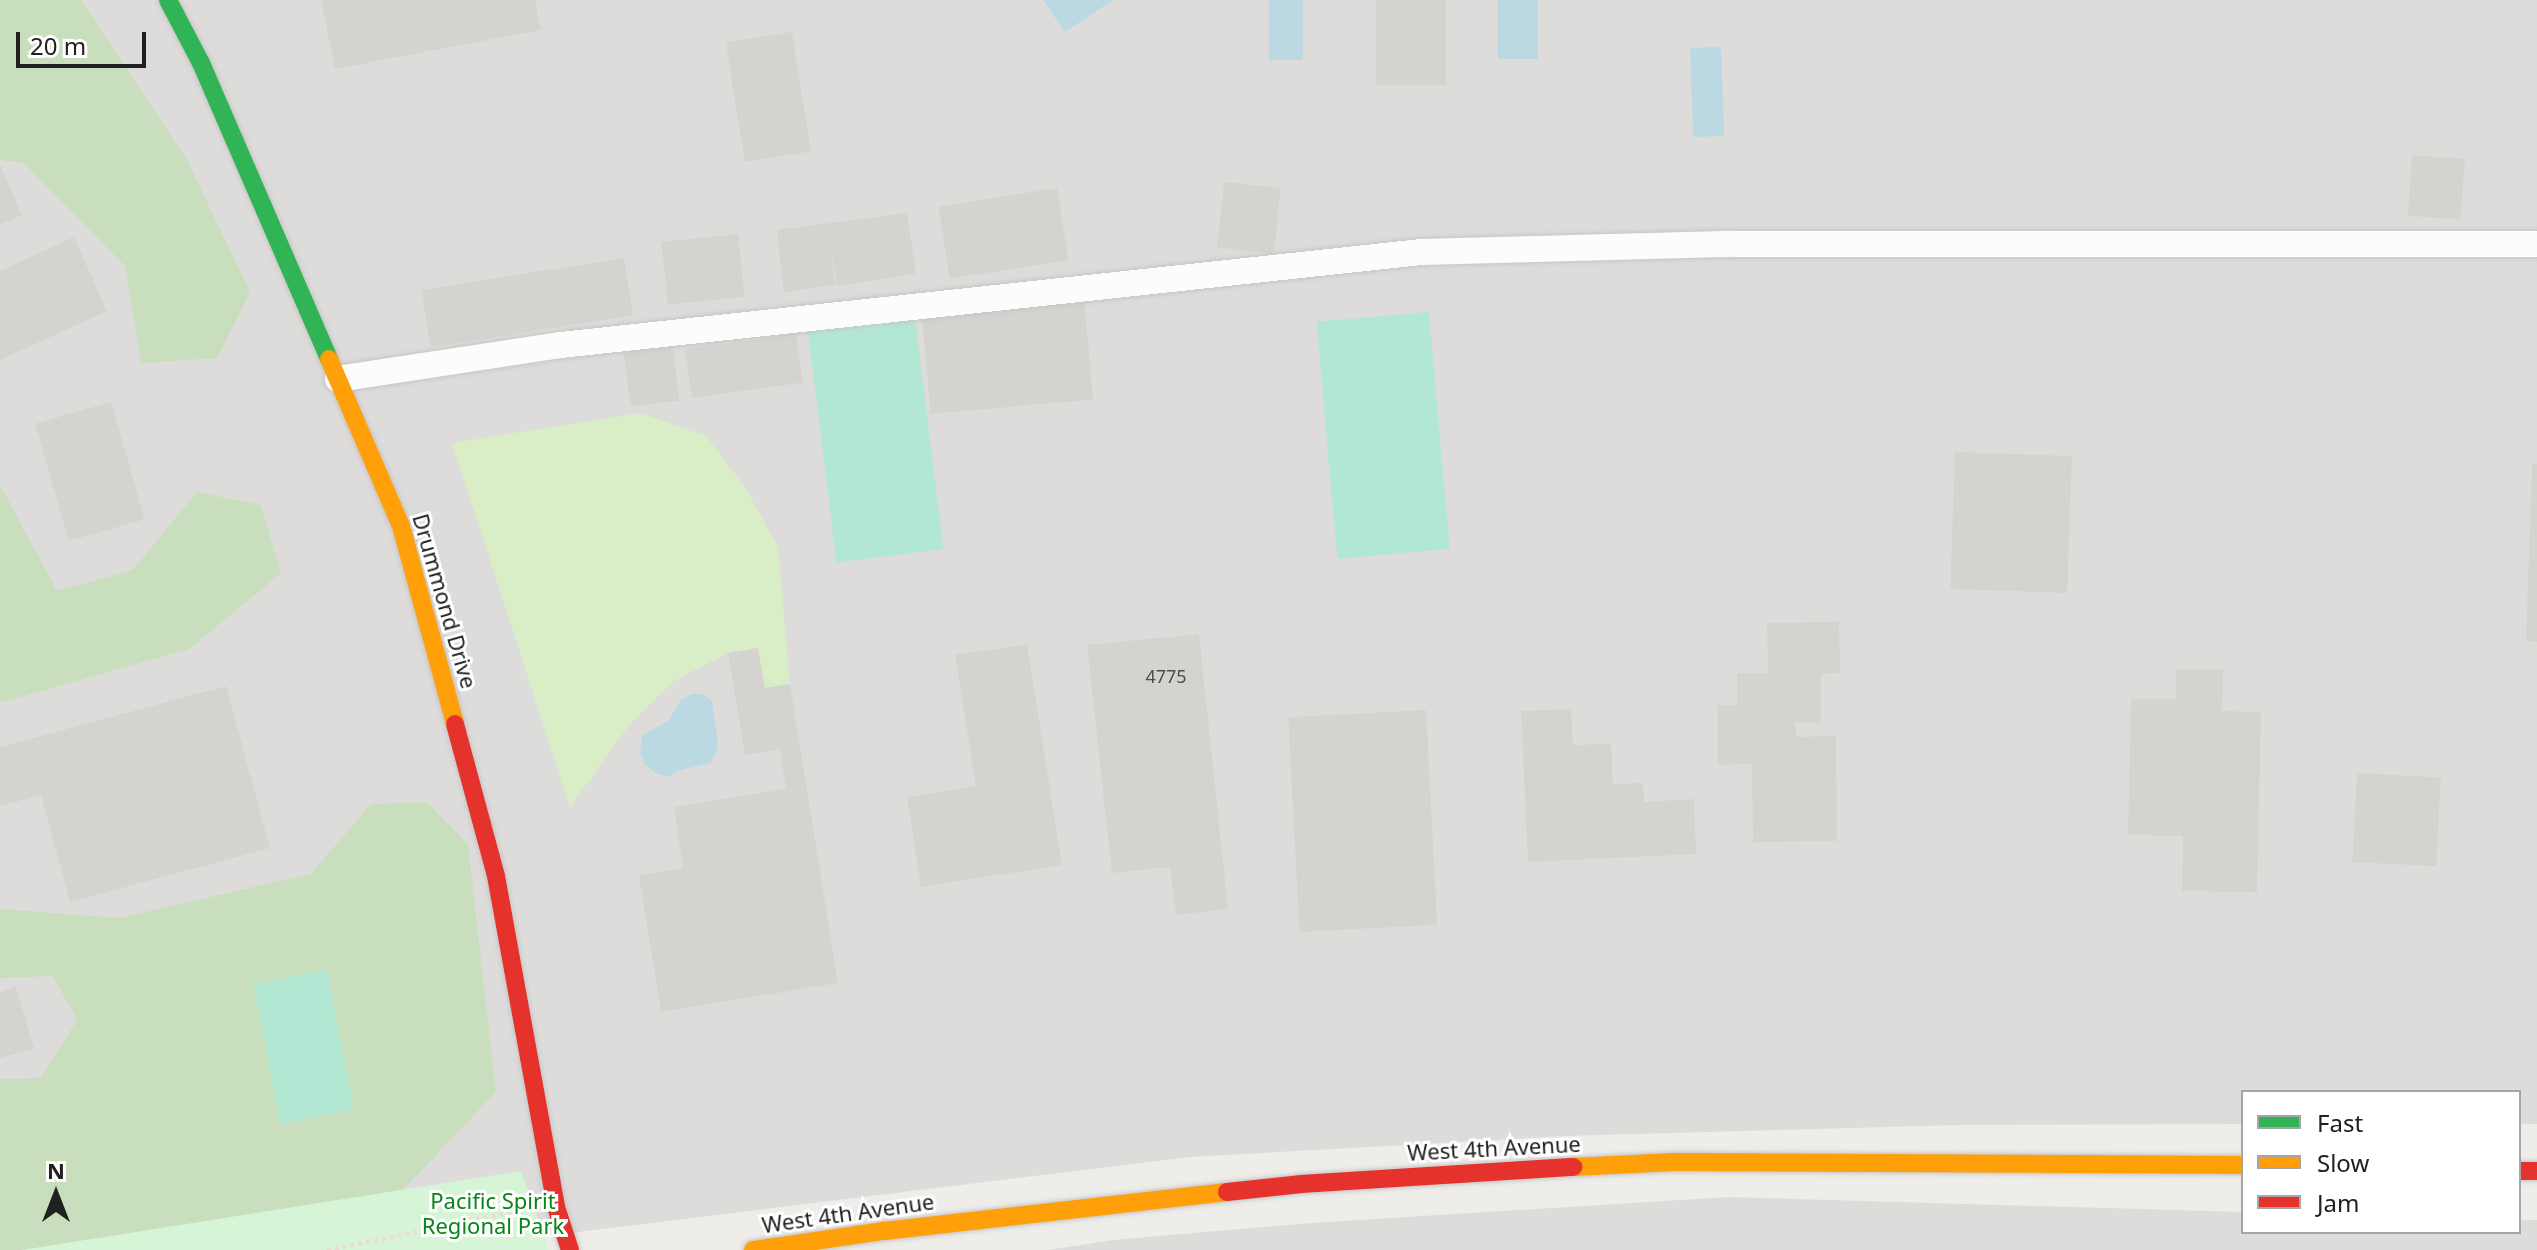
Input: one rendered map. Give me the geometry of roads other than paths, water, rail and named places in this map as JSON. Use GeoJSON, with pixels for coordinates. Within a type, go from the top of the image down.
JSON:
{"type":"FeatureCollection","features":[{"type":"Feature","properties":{"kind":"main road","name":"Drummond Drive"},"geometry":{"type":"LineString","coordinates":[[168,0],[201,63],[301,287],[401,526],[496,876],[556,1207],[570,1250]]}},
{"type":"Feature","properties":{"kind":"main road","name":"West 4th Avenue"},"geometry":{"type":"LineString","coordinates":[[753,1250],[884,1231],[1302,1184],[1475,1172],[1674,1162],[2241,1165]]}},
{"type":"Feature","properties":{"kind":"lane"},"geometry":{"type":"LineString","coordinates":[[338,379],[561,345],[1421,252],[1734,244],[2537,244]]}},
{"type":"Feature","properties":{"kind":"water"},"geometry":{"type":"Polygon","coordinates":[[[1043,0],[1113,0],[1065,32],[1043,0]]]}},
{"type":"Feature","properties":{"kind":"water"},"geometry":{"type":"Polygon","coordinates":[[[1269,0],[1303,0],[1303,60],[1269,60],[1269,0]]]}},
{"type":"Feature","properties":{"kind":"water"},"geometry":{"type":"Polygon","coordinates":[[[1498,0],[1538,0],[1538,59],[1498,59],[1498,0]]]}},
{"type":"Feature","properties":{"kind":"water"},"geometry":{"type":"Polygon","coordinates":[[[1721,47],[1724,136],[1693,137],[1690,48],[1721,47]]]}},
{"type":"Feature","properties":{"kind":"water"},"geometry":{"type":"Polygon","coordinates":[[[692,694],[703,694],[712,701],[718,743],[716,754],[710,763],[677,771],[670,777],[656,773],[645,765],[640,753],[642,736],[669,720],[681,700],[692,694]]]}},
{"type":"Feature","properties":{"kind":"park label","name":"Pacific Spirit Regional Park"},"geometry":{"type":"Point","coordinates":[493,1212]}}]}
